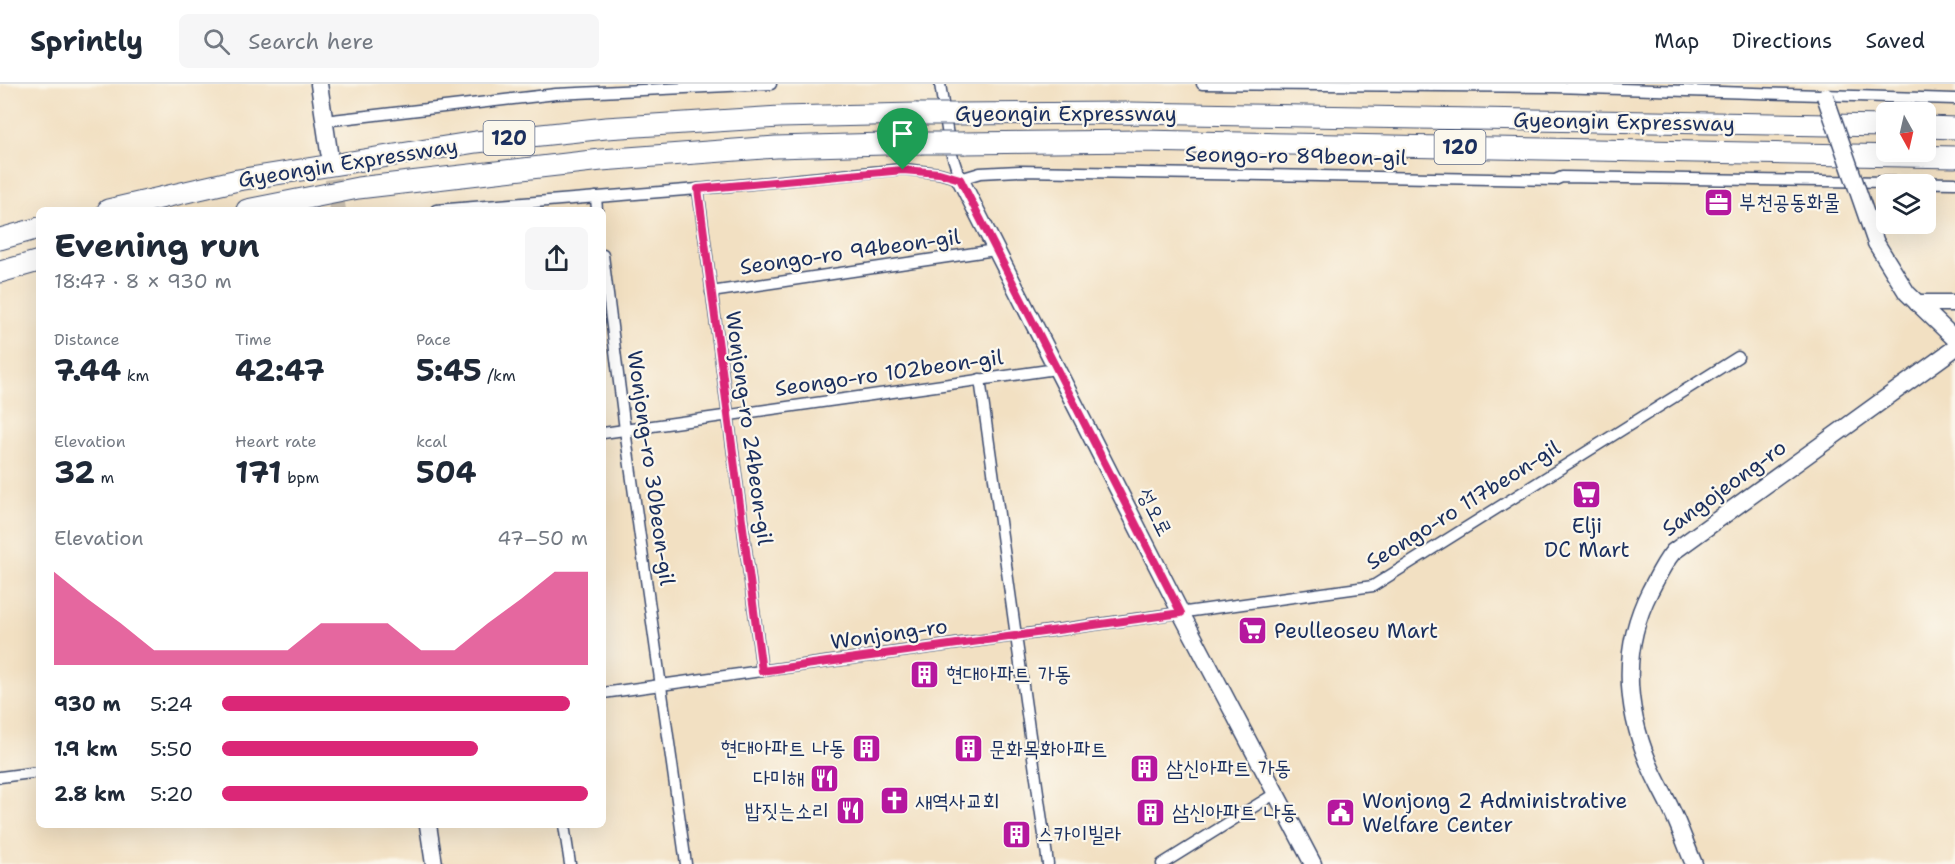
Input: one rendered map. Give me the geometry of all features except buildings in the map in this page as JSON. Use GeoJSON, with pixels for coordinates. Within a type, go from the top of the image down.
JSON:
{"type":"FeatureCollection","features":[{"type":"Feature","properties":{"kind":"highway","name":"Gyeongin Expressway"},"geometry":{"type":"LineString","coordinates":[[121,207],[238,180],[476,142],[606,128],[780,117],[1154,113],[1876,126]]}},
{"type":"Feature","properties":{"kind":"highway"},"geometry":{"type":"LineString","coordinates":[[1936,127],[1955,128]]}},
{"type":"Feature","properties":{"kind":"highway","name":"Gyeongin Expressway"},"geometry":{"type":"LineString","coordinates":[[262,207],[358,188],[601,160],[777,147],[1142,141],[1955,157]]}},
{"type":"Feature","properties":{"kind":"highway"},"geometry":{"type":"LineString","coordinates":[[0,239],[36,229]]}},
{"type":"Feature","properties":{"kind":"highway"},"geometry":{"type":"LineString","coordinates":[[0,272],[36,262]]}},
{"type":"Feature","properties":{"kind":"street"},"geometry":{"type":"LineString","coordinates":[[319,84],[329,152]]}},
{"type":"Feature","properties":{"kind":"street"},"geometry":{"type":"LineString","coordinates":[[324,121],[556,94],[687,86],[771,84]]}},
{"type":"Feature","properties":{"kind":"street"},"geometry":{"type":"LineString","coordinates":[[940,84],[950,149],[960,179]]}},
{"type":"Feature","properties":{"kind":"street"},"geometry":{"type":"LineString","coordinates":[[1203,84],[1823,90],[1955,99]]}},
{"type":"Feature","properties":{"kind":"street"},"geometry":{"type":"LineString","coordinates":[[1823,90],[1876,243],[1907,294],[1955,339]]}},
{"type":"Feature","properties":{"kind":"street"},"geometry":{"type":"LineString","coordinates":[[490,207],[903,170],[939,173],[960,179]]}},
{"type":"Feature","properties":{"kind":"street","name":"Seongo-ro 89beon-gil"},"geometry":{"type":"LineString","coordinates":[[960,179],[980,173],[1019,171],[1555,180],[1562,177],[1955,183]]}},
{"type":"Feature","properties":{"kind":"street","name":"성오로"},"geometry":{"type":"LineString","coordinates":[[960,179],[1181,613],[1313,864]]}},
{"type":"Feature","properties":{"kind":"street","name":"Wonjong-ro 24beon-gil"},"geometry":{"type":"LineString","coordinates":[[698,189],[762,671]]}},
{"type":"Feature","properties":{"kind":"street"},"geometry":{"type":"LineString","coordinates":[[596,197],[597,207]]}},
{"type":"Feature","properties":{"kind":"street","name":"Seongo-ro 94beon-gil"},"geometry":{"type":"LineString","coordinates":[[711,292],[995,250]]}},
{"type":"Feature","properties":{"kind":"street","name":"Wonjong-ro 30beon-gil"},"geometry":{"type":"LineString","coordinates":[[606,279],[686,864]]}},
{"type":"Feature","properties":{"kind":"street"},"geometry":{"type":"LineString","coordinates":[[1917,303],[1955,303]]}},
{"type":"Feature","properties":{"kind":"street","name":"Sangojeong-ro"},"geometry":{"type":"LineString","coordinates":[[1694,864],[1649,764],[1637,731],[1630,698],[1629,667],[1633,636],[1643,605],[1673,552],[1955,348]]}},
{"type":"Feature","properties":{"kind":"street","name":"Seongo-ro 117beon-gil"},"geometry":{"type":"LineString","coordinates":[[1181,613],[1373,586],[1738,357]]}},
{"type":"Feature","properties":{"kind":"street","name":"Seongo-ro 102beon-gil"},"geometry":{"type":"LineString","coordinates":[[606,433],[1056,369]]}},
{"type":"Feature","properties":{"kind":"street"},"geometry":{"type":"LineString","coordinates":[[980,379],[1048,864]]}},
{"type":"Feature","properties":{"kind":"street","name":"Wonjong-ro"},"geometry":{"type":"LineString","coordinates":[[606,693],[1181,613]]}},
{"type":"Feature","properties":{"kind":"street"},"geometry":{"type":"LineString","coordinates":[[0,777],[36,772]]}},
{"type":"Feature","properties":{"kind":"street"},"geometry":{"type":"LineString","coordinates":[[1162,864],[1276,793]]}},
{"type":"Feature","properties":{"kind":"street"},"geometry":{"type":"LineString","coordinates":[[428,828],[434,864]]}},
{"type":"Feature","properties":{"kind":"street"},"geometry":{"type":"LineString","coordinates":[[564,828],[570,864]]}},
{"type":"Feature","properties":{"kind":"tunnel"},"geometry":{"type":"LineString","coordinates":[[329,155],[338,207]]}},
{"type":"Feature","properties":{"kind":"place","name":"부천공동화물"},"geometry":{"type":"Point","coordinates":[1718,202]}},
{"type":"Feature","properties":{"kind":"place","name":"Elji DC Mart"},"geometry":{"type":"Point","coordinates":[1587,495]}},
{"type":"Feature","properties":{"kind":"place","name":"Peulleoseu Mart"},"geometry":{"type":"Point","coordinates":[1253,631]}},
{"type":"Feature","properties":{"kind":"place","name":"현대아파트 가동"},"geometry":{"type":"Point","coordinates":[925,674]}},
{"type":"Feature","properties":{"kind":"place","name":"현대아파트 나동"},"geometry":{"type":"Point","coordinates":[867,748]}},
{"type":"Feature","properties":{"kind":"place","name":"문화목화아파트"},"geometry":{"type":"Point","coordinates":[968,749]}},
{"type":"Feature","properties":{"kind":"place","name":"삼신아파트 가동"},"geometry":{"type":"Point","coordinates":[1145,768]}},
{"type":"Feature","properties":{"kind":"place","name":"다미해"},"geometry":{"type":"Point","coordinates":[825,778]}},
{"type":"Feature","properties":{"kind":"place","name":"새역사교회"},"geometry":{"type":"Point","coordinates":[894,801]}},
{"type":"Feature","properties":{"kind":"place","name":"밥짓는소리"},"geometry":{"type":"Point","coordinates":[850,811]}},
{"type":"Feature","properties":{"kind":"place","name":"삼신아파트 나동"},"geometry":{"type":"Point","coordinates":[1151,812]}},
{"type":"Feature","properties":{"kind":"place","name":"Wonjong 2 Administrative Welfare Center"},"geometry":{"type":"Point","coordinates":[1341,813]}},
{"type":"Feature","properties":{"kind":"place","name":"스카이빌라"},"geometry":{"type":"Point","coordinates":[1016,834]}},
{"type":"Feature","properties":{"kind":"route"},"geometry":{"type":"LineString","coordinates":[[903,170],[939,173],[960,179],[1181,613],[762,671],[698,189],[903,170]]}}]}
